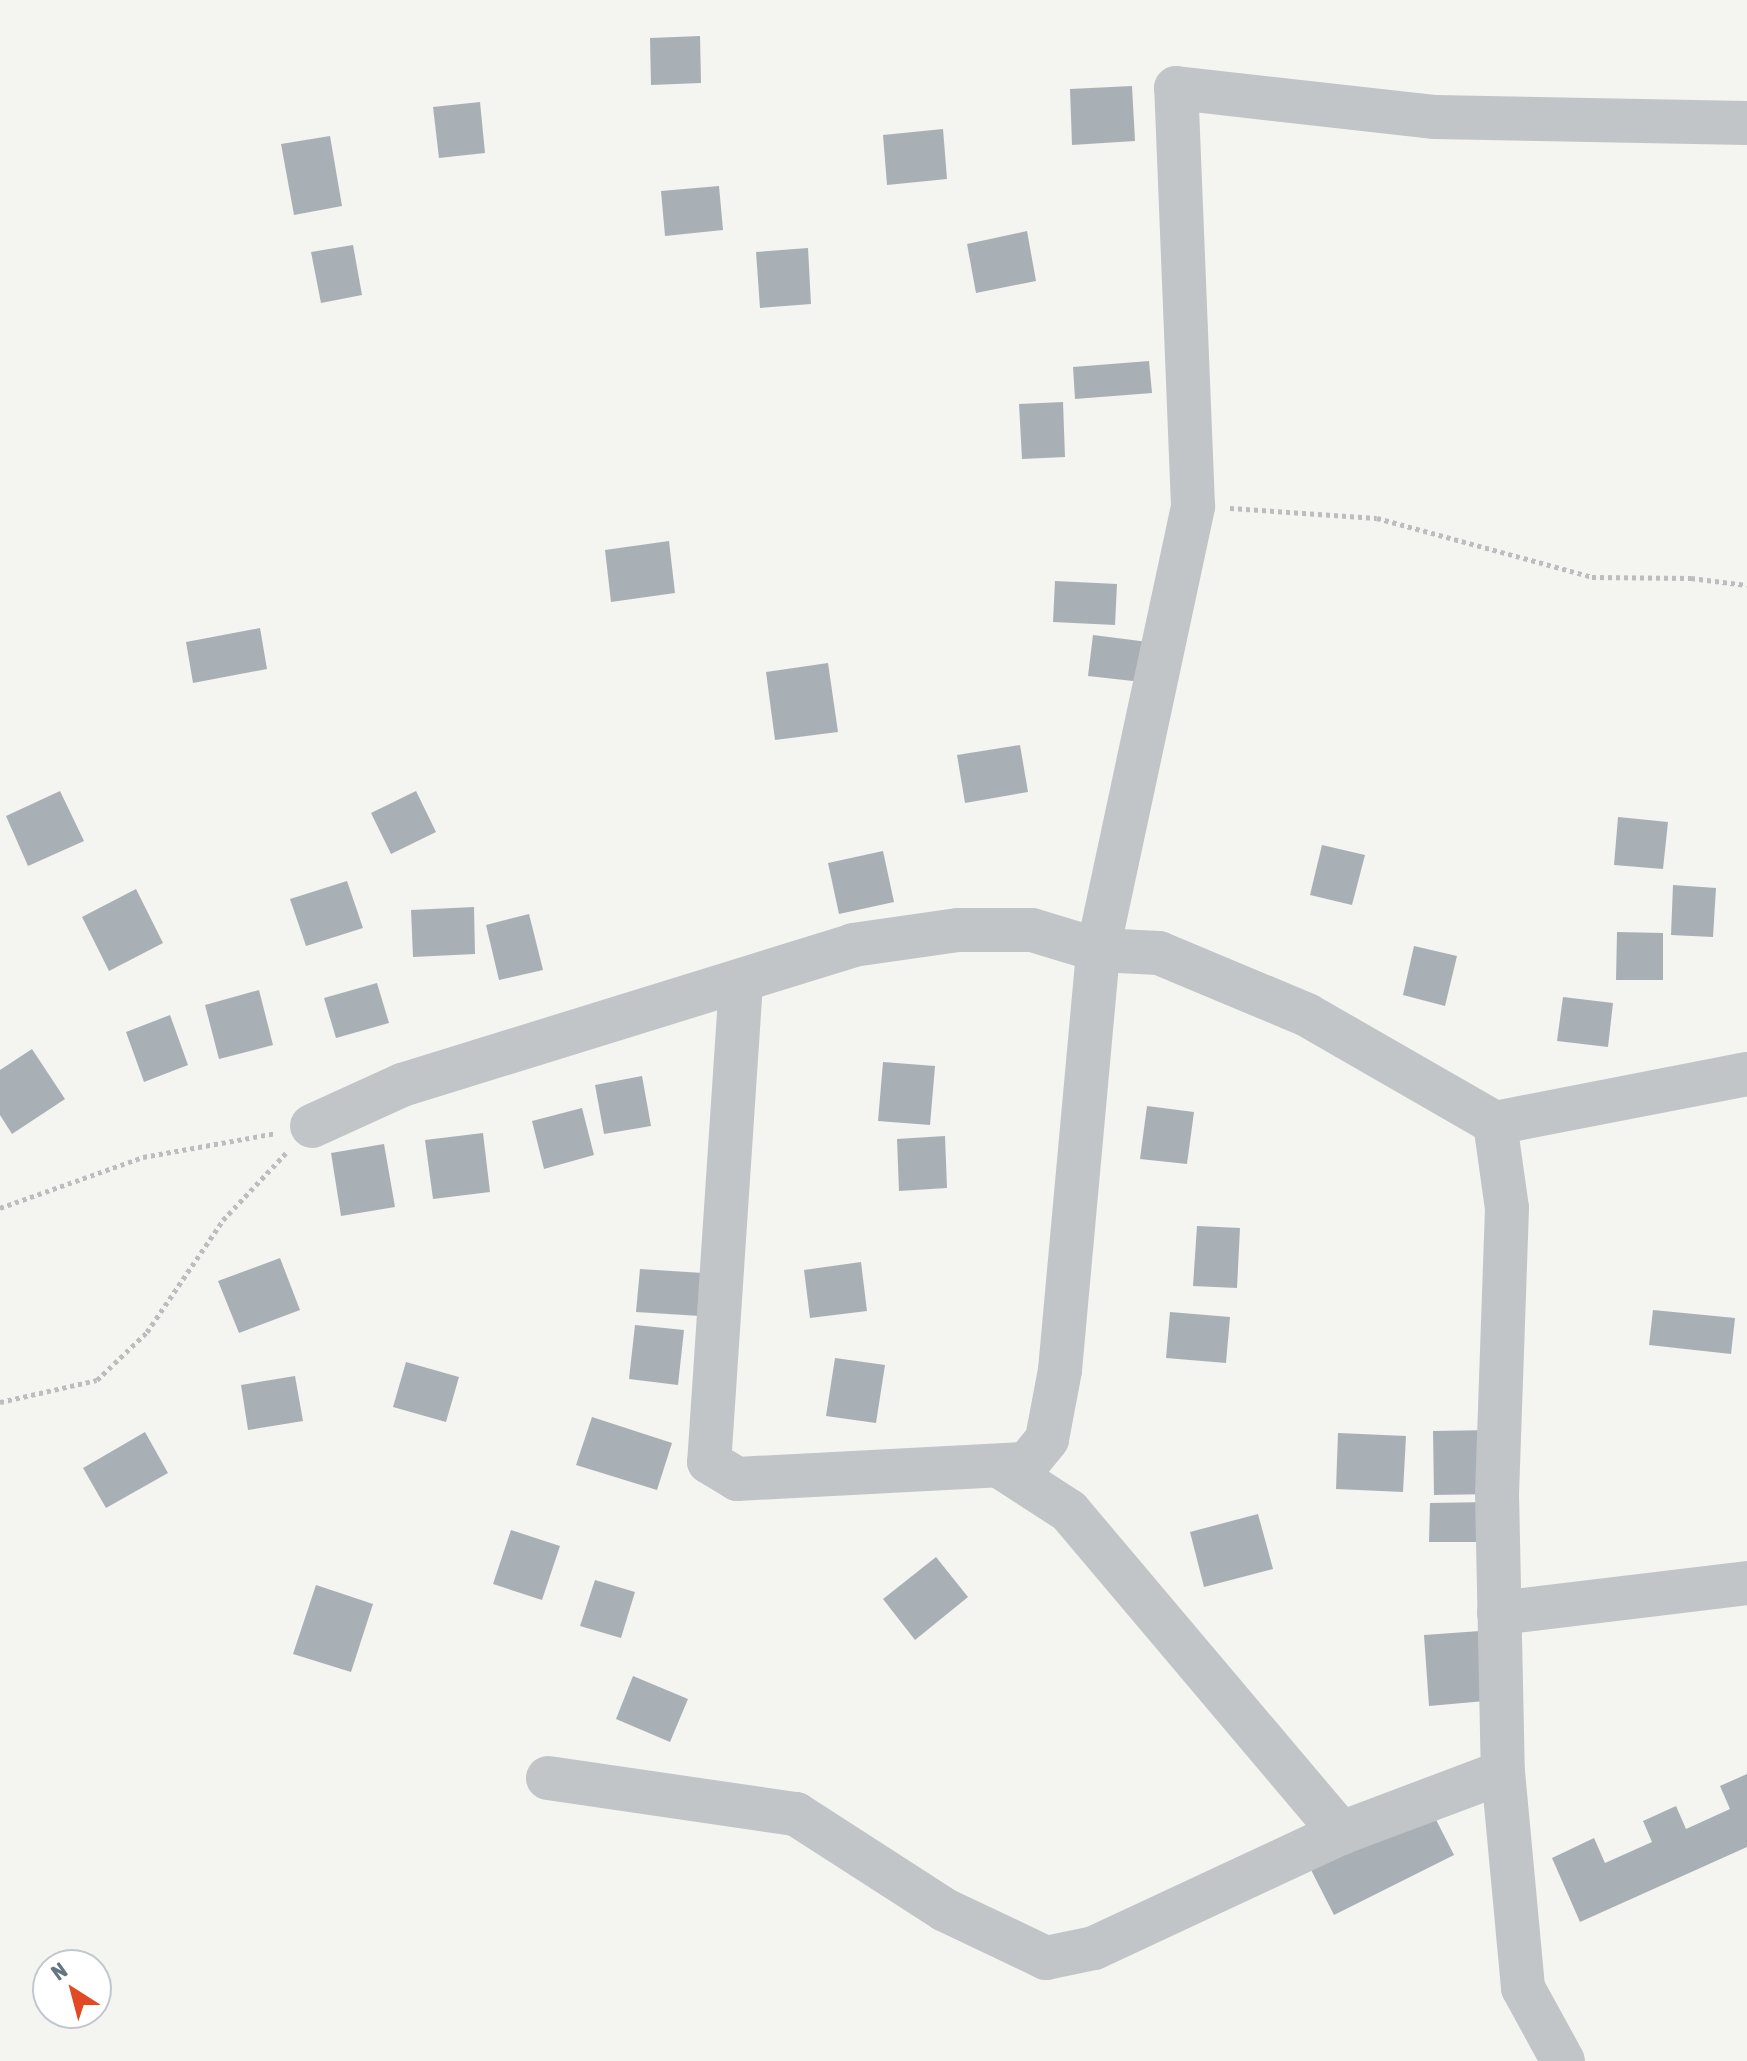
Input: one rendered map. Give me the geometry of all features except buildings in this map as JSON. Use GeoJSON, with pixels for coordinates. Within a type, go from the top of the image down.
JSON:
{"type":"FeatureCollection","features":[{"type":"Feature","properties":{"kind":"street"},"geometry":{"type":"LineString","coordinates":[[741,983],[709,1462],[737,1479],[1004,1469],[1027,1464],[1047,1439],[1060,1370],[1098,950],[1193,506],[1176,88],[1435,117],[1747,123]]}},
{"type":"Feature","properties":{"kind":"street"},"geometry":{"type":"LineString","coordinates":[[312,1126],[402,1085],[741,983],[853,945],[958,930],[1032,930],[1098,950],[1159,953],[1307,1015],[1495,1123],[1747,1074]]}},
{"type":"Feature","properties":{"kind":"street"},"geometry":{"type":"LineString","coordinates":[[1495,1123],[1507,1208],[1497,1493],[1503,1772],[1523,1988],[1563,2061]]}},
{"type":"Feature","properties":{"kind":"street"},"geometry":{"type":"LineString","coordinates":[[1004,1469],[1069,1511],[1341,1833]]}},
{"type":"Feature","properties":{"kind":"street"},"geometry":{"type":"LineString","coordinates":[[1499,1613],[1747,1583]]}},
{"type":"Feature","properties":{"kind":"street"},"geometry":{"type":"LineString","coordinates":[[548,1778],[796,1814],[945,1910],[1046,1958],[1094,1948],[1341,1833],[1503,1772]]}},
{"type":"Feature","properties":{"kind":"path"},"geometry":{"type":"LineString","coordinates":[[1193,506],[1377,518],[1592,577],[1691,578],[1747,585]]}},
{"type":"Feature","properties":{"kind":"path"},"geometry":{"type":"LineString","coordinates":[[0,1208],[143,1157],[312,1126]]}},
{"type":"Feature","properties":{"kind":"path"},"geometry":{"type":"LineString","coordinates":[[0,1402],[97,1380],[147,1332],[223,1220],[312,1126]]}}]}
